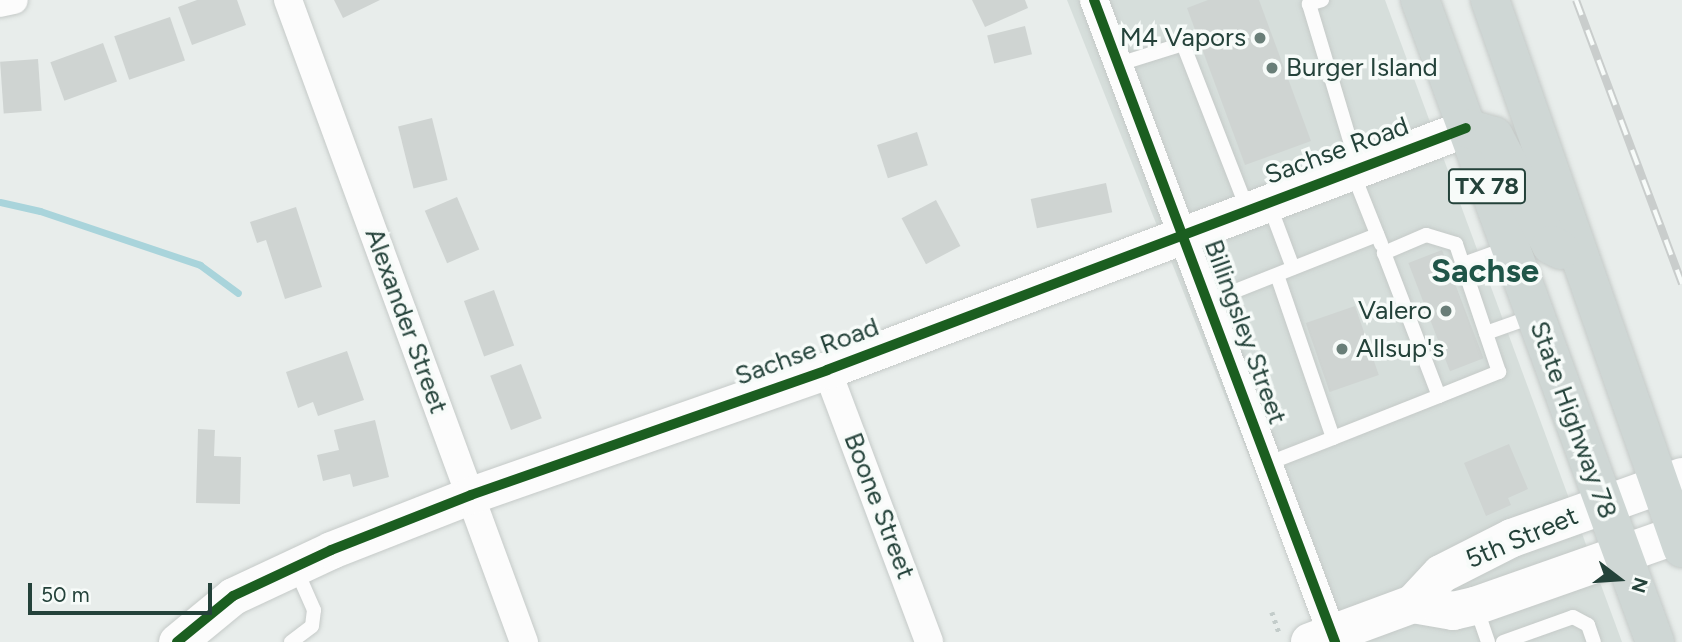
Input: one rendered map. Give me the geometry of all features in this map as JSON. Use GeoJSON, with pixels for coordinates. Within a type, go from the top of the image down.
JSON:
{"type":"FeatureCollection","features":[{"type":"Feature","properties":{"kind":"main road","name":"State Highway 78"},"geometry":{"type":"LineString","coordinates":[[1420,0],[1655,642]]}},
{"type":"Feature","properties":{"kind":"main road","name":"TX 78"},"geometry":{"type":"LineString","coordinates":[[1490,0],[1578,259],[1671,481],[1680,539]]}},
{"type":"Feature","properties":{"kind":"main road"},"geometry":{"type":"LineString","coordinates":[[1466,128],[1494,136],[1551,245],[1578,259]]}},
{"type":"Feature","properties":{"kind":"main road","name":"5th Street"},"geometry":{"type":"LineString","coordinates":[[1326,639],[1413,604],[1441,574],[1512,538],[1671,481]]}},
{"type":"Feature","properties":{"kind":"main road","name":"5th Street"},"geometry":{"type":"LineString","coordinates":[[1413,604],[1453,611],[1475,606],[1623,554],[1680,539]]}},
{"type":"Feature","properties":{"kind":"street","name":"Alexander Street"},"geometry":{"type":"LineString","coordinates":[[288,0],[524,642]]}},
{"type":"Feature","properties":{"kind":"street","name":"Billingsley Street"},"geometry":{"type":"LineString","coordinates":[[1094,0],[1269,463],[1326,639]]}},
{"type":"Feature","properties":{"kind":"street","name":"Sachse Road"},"geometry":{"type":"LineString","coordinates":[[177,642],[233,596],[294,566],[471,495],[827,370],[1257,204],[1466,128]]}},
{"type":"Feature","properties":{"kind":"street","name":"Boone Street"},"geometry":{"type":"LineString","coordinates":[[827,370],[929,642]]}},
{"type":"Feature","properties":{"kind":"lane"},"geometry":{"type":"LineString","coordinates":[[1322,0],[1309,4],[1355,169],[1377,235],[1439,396]]}},
{"type":"Feature","properties":{"kind":"lane"},"geometry":{"type":"LineString","coordinates":[[1119,64],[1183,44],[1257,204],[1293,268]]}},
{"type":"Feature","properties":{"kind":"lane"},"geometry":{"type":"LineString","coordinates":[[1210,302],[1377,235]]}},
{"type":"Feature","properties":{"kind":"lane"},"geometry":{"type":"LineString","coordinates":[[1269,463],[1499,372],[1456,244],[1426,236],[1384,253]]}},
{"type":"Feature","properties":{"kind":"lane"},"geometry":{"type":"LineString","coordinates":[[1463,264],[1510,248]]}},
{"type":"Feature","properties":{"kind":"lane"},"geometry":{"type":"LineString","coordinates":[[1277,275],[1333,438]]}},
{"type":"Feature","properties":{"kind":"lane"},"geometry":{"type":"LineString","coordinates":[[1486,333],[1535,316]]}},
{"type":"Feature","properties":{"kind":"lane"},"geometry":{"type":"LineString","coordinates":[[291,642],[312,626],[314,610],[294,566]]}},
{"type":"Feature","properties":{"kind":"lane"},"geometry":{"type":"LineString","coordinates":[[1475,606],[1488,642]]}},
{"type":"Feature","properties":{"kind":"lane"},"geometry":{"type":"LineString","coordinates":[[1503,642],[1573,617],[1588,625],[1594,642]]}},
{"type":"Feature","properties":{"kind":"path"},"geometry":{"type":"LineString","coordinates":[[1272,612],[1283,642]]}},
{"type":"Feature","properties":{"kind":"shaded area"},"geometry":{"type":"Polygon","coordinates":[[[1067,0],[1385,0],[1622,642],[1323,642],[1067,0]]]}},
{"type":"Feature","properties":{"kind":"building"},"geometry":{"type":"Polygon","coordinates":[[[197,0],[237,0],[246,25],[192,45],[178,7],[197,0]]]}},
{"type":"Feature","properties":{"kind":"building"},"geometry":{"type":"Polygon","coordinates":[[[334,0],[380,0],[343,18],[334,0]]]}},
{"type":"Feature","properties":{"kind":"building"},"geometry":{"type":"Polygon","coordinates":[[[972,0],[1025,0],[1028,8],[985,27],[972,0]]]}},
{"type":"Feature","properties":{"kind":"building"},"geometry":{"type":"Polygon","coordinates":[[[1208,0],[1259,0],[1311,141],[1245,165],[1187,8],[1208,0]]]}},
{"type":"Feature","properties":{"kind":"building"},"geometry":{"type":"Polygon","coordinates":[[[170,17],[185,60],[129,80],[114,36],[170,17]]]}},
{"type":"Feature","properties":{"kind":"building"},"geometry":{"type":"Polygon","coordinates":[[[1025,26],[1032,54],[994,64],[987,35],[1025,26]]]}},
{"type":"Feature","properties":{"kind":"building"},"geometry":{"type":"Polygon","coordinates":[[[103,43],[117,82],[64,101],[50,62],[103,43]]]}},
{"type":"Feature","properties":{"kind":"building"},"geometry":{"type":"Polygon","coordinates":[[[38,59],[42,111],[4,114],[0,62],[38,59]]]}},
{"type":"Feature","properties":{"kind":"building"},"geometry":{"type":"Polygon","coordinates":[[[432,118],[447,180],[414,189],[398,126],[432,118]]]}},
{"type":"Feature","properties":{"kind":"building"},"geometry":{"type":"Polygon","coordinates":[[[917,132],[928,165],[888,178],[877,145],[917,132]]]}},
{"type":"Feature","properties":{"kind":"building"},"geometry":{"type":"Polygon","coordinates":[[[1106,183],[1112,212],[1037,228],[1031,199],[1106,183]]]}},
{"type":"Feature","properties":{"kind":"building"},"geometry":{"type":"Polygon","coordinates":[[[457,197],[479,249],[447,263],[425,211],[457,197]]]}},
{"type":"Feature","properties":{"kind":"building"},"geometry":{"type":"Polygon","coordinates":[[[936,200],[960,246],[926,264],[902,218],[936,200]]]}},
{"type":"Feature","properties":{"kind":"building"},"geometry":{"type":"Polygon","coordinates":[[[296,207],[322,287],[285,299],[266,240],[257,243],[250,222],[296,207]]]}},
{"type":"Feature","properties":{"kind":"building","name":"Valero"},"geometry":{"type":"Polygon","coordinates":[[[1442,250],[1484,358],[1450,371],[1408,263],[1442,250]]]}},
{"type":"Feature","properties":{"kind":"building"},"geometry":{"type":"Polygon","coordinates":[[[494,290],[514,345],[484,356],[464,301],[494,290]]]}},
{"type":"Feature","properties":{"kind":"building","name":"Allsup's"},"geometry":{"type":"Polygon","coordinates":[[[1355,306],[1379,375],[1330,392],[1306,323],[1355,306]]]}},
{"type":"Feature","properties":{"kind":"building"},"geometry":{"type":"Polygon","coordinates":[[[347,351],[364,400],[318,416],[313,402],[298,408],[286,372],[347,351]]]}},
{"type":"Feature","properties":{"kind":"building"},"geometry":{"type":"Polygon","coordinates":[[[521,364],[542,418],[511,430],[490,376],[521,364]]]}},
{"type":"Feature","properties":{"kind":"building"},"geometry":{"type":"Polygon","coordinates":[[[375,420],[389,477],[353,487],[350,474],[323,481],[317,455],[339,450],[334,430],[375,420]]]}},
{"type":"Feature","properties":{"kind":"building"},"geometry":{"type":"Polygon","coordinates":[[[198,429],[215,430],[214,456],[241,457],[240,504],[196,503],[198,429]]]}},
{"type":"Feature","properties":{"kind":"building"},"geometry":{"type":"Polygon","coordinates":[[[1509,444],[1528,489],[1508,498],[1511,505],[1486,516],[1464,463],[1509,444]]]}},
{"type":"Feature","properties":{"kind":"waterway"},"geometry":{"type":"LineString","coordinates":[[0,202],[40,211],[200,265],[238,293]]}},
{"type":"Feature","properties":{"kind":"railway"},"geometry":{"type":"LineString","coordinates":[[1576,0],[1682,284]]}},
{"type":"Feature","properties":{"kind":"cycle path"},"geometry":{"type":"LineString","coordinates":[[1094,0],[1335,642]]}},
{"type":"Feature","properties":{"kind":"cycle path"},"geometry":{"type":"LineString","coordinates":[[177,642],[233,596],[331,550],[471,495],[827,370],[1466,128]]}},
{"type":"Feature","properties":{"kind":"place","name":"M4 Vapors"},"geometry":{"type":"Point","coordinates":[1260,38]}},
{"type":"Feature","properties":{"kind":"place","name":"Burger Island"},"geometry":{"type":"Point","coordinates":[1272,68]}},
{"type":"Feature","properties":{"kind":"place","name":"Valero"},"geometry":{"type":"Point","coordinates":[1446,311]}},
{"type":"Feature","properties":{"kind":"place","name":"Allsup's"},"geometry":{"type":"Point","coordinates":[1342,349]}},
{"type":"Feature","properties":{"kind":"district","name":"Sachse"},"geometry":{"type":"Point","coordinates":[1485,271]}}]}
